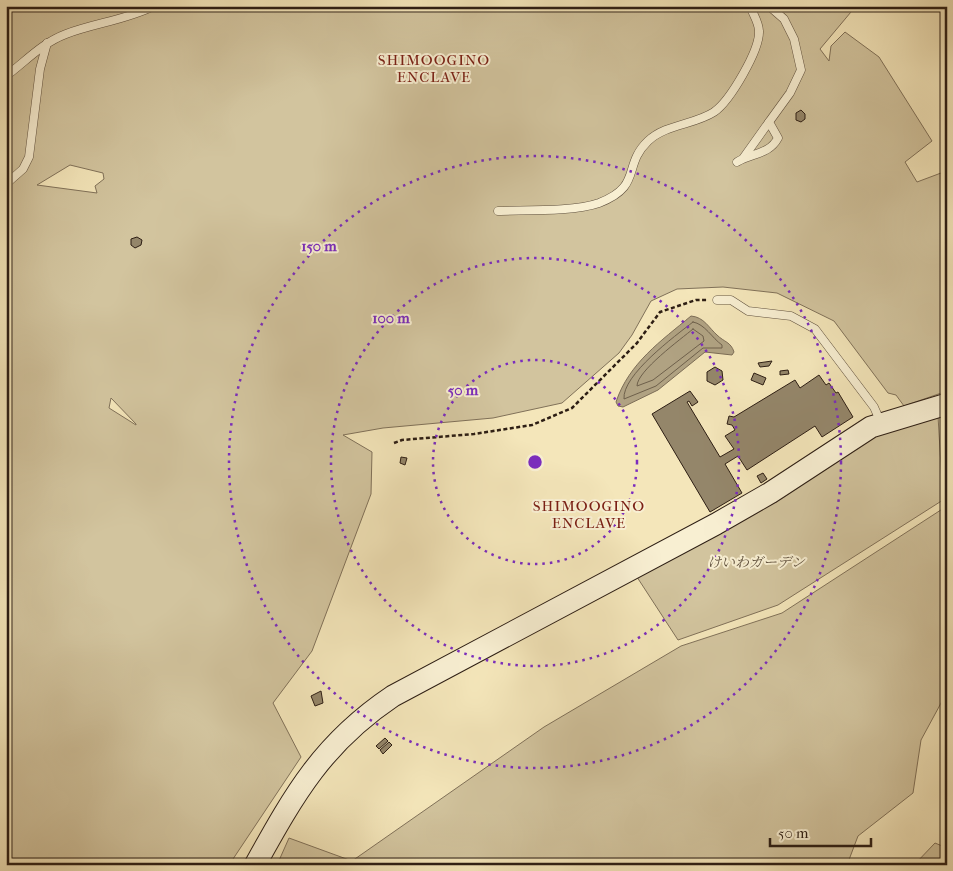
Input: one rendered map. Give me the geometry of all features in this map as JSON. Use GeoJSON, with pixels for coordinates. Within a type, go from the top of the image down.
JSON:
{"type":"FeatureCollection","features":[{"type":"Feature","properties":{"kind":"street"},"geometry":{"type":"LineString","coordinates":[[255,865],[286,808],[313,768],[336,741],[375,708],[393,696],[716,524],[770,493],[853,438],[881,424],[947,404]]}},
{"type":"Feature","properties":{"kind":"lane"},"geometry":{"type":"LineString","coordinates":[[6,76],[47,43],[65,34],[136,15],[154,6]]}},
{"type":"Feature","properties":{"kind":"lane"},"geometry":{"type":"LineString","coordinates":[[498,211],[591,205],[621,191],[629,183],[635,157],[649,140],[662,132],[714,112],[726,100],[758,45],[759,30],[750,6]]}},
{"type":"Feature","properties":{"kind":"lane"},"geometry":{"type":"LineString","coordinates":[[769,6],[784,19],[794,39],[801,70],[790,93],[769,122],[753,147],[740,160],[762,153],[775,144],[778,138],[769,122]]}},
{"type":"Feature","properties":{"kind":"lane"},"geometry":{"type":"LineString","coordinates":[[6,184],[23,169],[29,157],[40,69],[47,43]]}},
{"type":"Feature","properties":{"kind":"lane"},"geometry":{"type":"LineString","coordinates":[[717,300],[731,300],[748,311],[791,316],[814,329],[874,407],[881,424]]}},
{"type":"Feature","properties":{"kind":"path"},"geometry":{"type":"LineString","coordinates":[[394,444],[402,440],[474,434],[532,425],[572,408],[638,343],[660,312],[696,300],[717,300]]}},
{"type":"Feature","properties":{"kind":"green space"},"geometry":{"type":"Polygon","coordinates":[[[6,6],[856,6],[820,49],[829,61],[831,46],[845,32],[879,57],[932,141],[905,162],[917,182],[941,173],[947,180],[947,391],[904,406],[896,395],[888,393],[834,321],[777,293],[723,287],[677,289],[651,301],[632,335],[619,353],[562,403],[493,418],[383,428],[343,435],[372,452],[371,494],[312,651],[273,703],[301,757],[229,865],[6,865],[6,6]],[[70,165],[37,185],[97,193],[95,186],[104,179],[103,173],[70,165]],[[111,398],[109,408],[136,425],[136,424],[111,398]]]}},
{"type":"Feature","properties":{"kind":"green space","name":"けいわガーデン"},"geometry":{"type":"Polygon","coordinates":[[[938,416],[943,500],[778,605],[678,640],[635,574],[865,436],[938,416]]]}},
{"type":"Feature","properties":{"kind":"green space"},"geometry":{"type":"Polygon","coordinates":[[[947,506],[947,692],[921,740],[913,793],[858,836],[847,865],[277,865],[289,838],[352,861],[544,727],[681,646],[782,613],[947,506]]]}},
{"type":"Feature","properties":{"kind":"green space"},"geometry":{"type":"Polygon","coordinates":[[[935,843],[947,848],[947,865],[914,865],[935,843]]]}},
{"type":"Feature","properties":{"kind":"water"},"geometry":{"type":"Polygon","coordinates":[[[691,316],[699,318],[729,344],[734,352],[732,355],[705,352],[658,390],[623,407],[618,406],[616,402],[622,388],[638,364],[691,316]]]}},
{"type":"Feature","properties":{"kind":"building"},"geometry":{"type":"Polygon","coordinates":[[[801,110],[805,114],[805,119],[801,122],[796,120],[796,113],[801,110]]]}},
{"type":"Feature","properties":{"kind":"building"},"geometry":{"type":"Polygon","coordinates":[[[137,237],[142,240],[141,245],[135,248],[131,245],[131,239],[137,237]]]}},
{"type":"Feature","properties":{"kind":"building"},"geometry":{"type":"Polygon","coordinates":[[[772,361],[769,366],[760,367],[758,363],[772,361]]]}},
{"type":"Feature","properties":{"kind":"building"},"geometry":{"type":"Polygon","coordinates":[[[715,367],[722,371],[723,380],[715,385],[707,381],[707,372],[715,367]]]}},
{"type":"Feature","properties":{"kind":"building"},"geometry":{"type":"Polygon","coordinates":[[[788,370],[789,374],[780,375],[780,371],[788,370]]]}},
{"type":"Feature","properties":{"kind":"building"},"geometry":{"type":"Polygon","coordinates":[[[754,373],[766,378],[763,385],[751,380],[754,373]]]}},
{"type":"Feature","properties":{"kind":"building"},"geometry":{"type":"Polygon","coordinates":[[[819,375],[826,385],[829,383],[836,393],[838,392],[853,417],[822,437],[815,426],[747,470],[738,456],[725,464],[742,493],[710,512],[652,414],[690,391],[698,402],[692,406],[689,401],[687,402],[720,457],[734,449],[725,436],[735,430],[732,425],[727,424],[729,416],[734,417],[795,380],[800,388],[819,375]]]}},
{"type":"Feature","properties":{"kind":"building"},"geometry":{"type":"Polygon","coordinates":[[[401,457],[407,458],[405,465],[400,463],[401,457]]]}},
{"type":"Feature","properties":{"kind":"building"},"geometry":{"type":"Polygon","coordinates":[[[763,473],[767,479],[761,483],[757,476],[763,473]]]}},
{"type":"Feature","properties":{"kind":"building"},"geometry":{"type":"Polygon","coordinates":[[[321,691],[323,703],[315,706],[311,696],[321,691]]]}},
{"type":"Feature","properties":{"kind":"building"},"geometry":{"type":"Polygon","coordinates":[[[385,738],[388,741],[379,749],[376,746],[385,738]]]}},
{"type":"Feature","properties":{"kind":"building"},"geometry":{"type":"Polygon","coordinates":[[[389,742],[392,745],[383,754],[380,750],[389,742]]]}},
{"type":"Feature","properties":{"kind":"district","name":"SHIMOOGINO ENCLAVE"},"geometry":{"type":"Point","coordinates":[434,68]}},
{"type":"Feature","properties":{"kind":"district","name":"SHIMOOGINO ENCLAVE"},"geometry":{"type":"Point","coordinates":[589,514]}}]}
